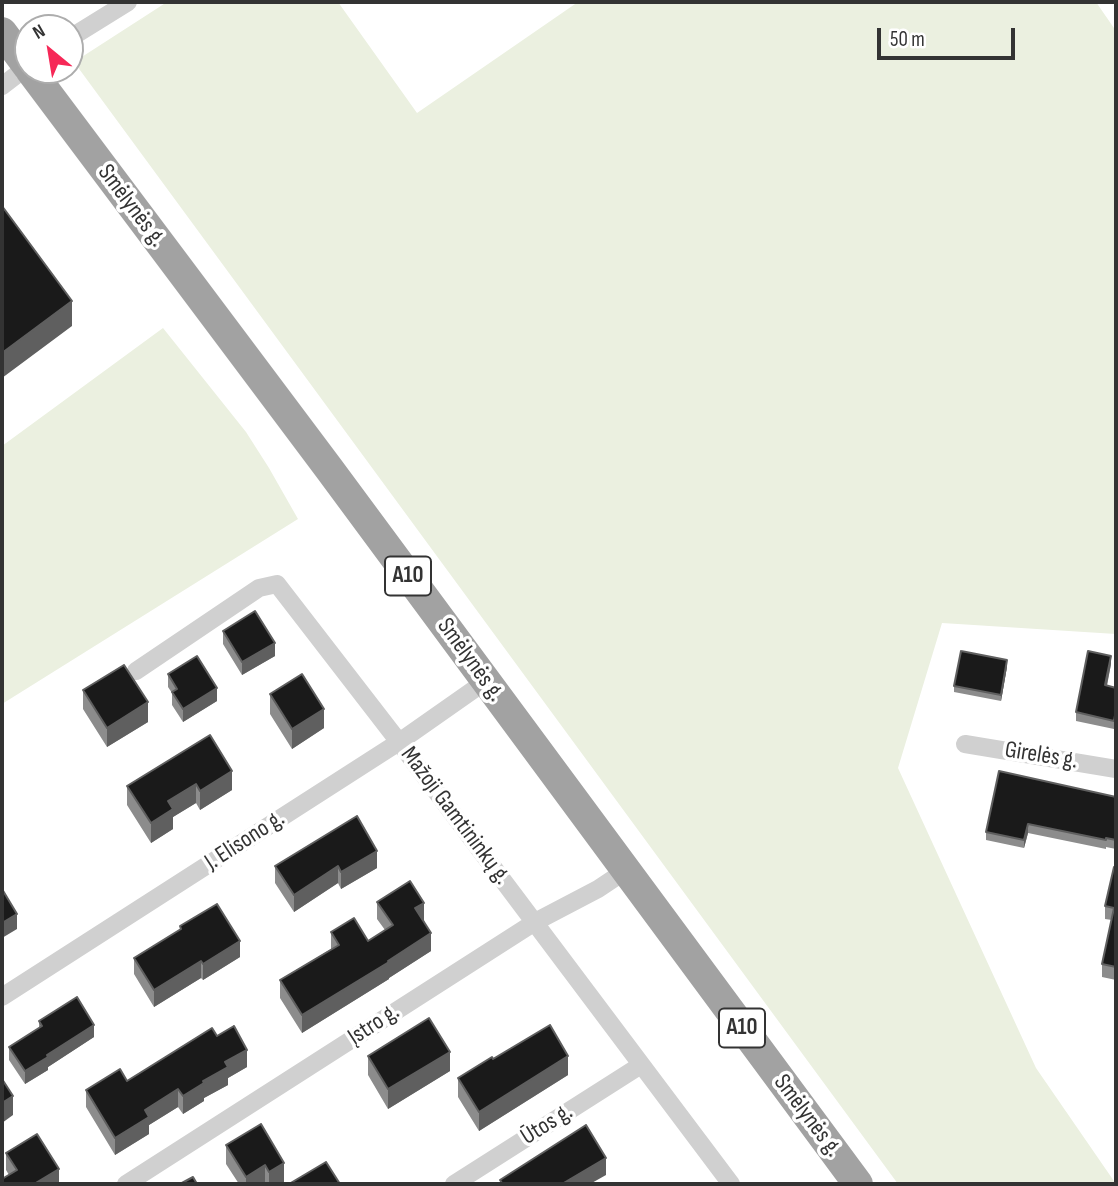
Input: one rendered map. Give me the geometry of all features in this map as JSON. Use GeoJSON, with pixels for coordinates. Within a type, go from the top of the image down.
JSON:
{"type":"FeatureCollection","features":[{"type":"Feature","properties":{"kind":"highway","name":"A10"},"geometry":{"type":"LineString","coordinates":[[2,32],[14,48]]}},
{"type":"Feature","properties":{"kind":"highway","name":"Smėlynės g."},"geometry":{"type":"LineString","coordinates":[[41,84],[858,1184]]}},
{"type":"Feature","properties":{"kind":"street"},"geometry":{"type":"LineString","coordinates":[[84,29],[128,2]]}},
{"type":"Feature","properties":{"kind":"street","name":"Mažoji Gamtininkų g."},"geometry":{"type":"LineString","coordinates":[[136,671],[259,587],[277,584],[731,1184]]}},
{"type":"Feature","properties":{"kind":"street","name":"J. Elisono g."},"geometry":{"type":"LineString","coordinates":[[2,997],[399,742],[486,681]]}},
{"type":"Feature","properties":{"kind":"street","name":"Girelės g."},"geometry":{"type":"LineString","coordinates":[[965,744],[1116,769]]}},
{"type":"Feature","properties":{"kind":"street","name":"Įstro g."},"geometry":{"type":"LineString","coordinates":[[126,1184],[535,922],[598,889],[625,871]]}},
{"type":"Feature","properties":{"kind":"street","name":"Ūtos g."},"geometry":{"type":"LineString","coordinates":[[454,1184],[641,1065]]}},
{"type":"Feature","properties":{"kind":"green space"},"geometry":{"type":"Polygon","coordinates":[[[167,2],[338,2],[417,113],[578,2],[1096,2],[1116,31],[1116,634],[942,623],[898,768],[1036,1068],[1116,1184],[898,1184],[84,76],[84,56],[167,2]]]}},
{"type":"Feature","properties":{"kind":"green space"},"geometry":{"type":"Polygon","coordinates":[[[163,328],[246,432],[298,519],[2,704],[2,446],[163,328]]]}},
{"type":"Feature","properties":{"kind":"building"},"geometry":{"type":"Polygon","coordinates":[[[2,206],[72,301],[2,353],[2,206]]]}},
{"type":"Feature","properties":{"kind":"building"},"geometry":{"type":"Polygon","coordinates":[[[255,611],[275,643],[242,662],[223,631],[255,611]]]}},
{"type":"Feature","properties":{"kind":"building"},"geometry":{"type":"Polygon","coordinates":[[[961,651],[1007,660],[1001,695],[954,686],[961,651]]]}},
{"type":"Feature","properties":{"kind":"building"},"geometry":{"type":"Polygon","coordinates":[[[1088,651],[1111,656],[1105,685],[1116,688],[1114,721],[1076,712],[1088,651]]]}},
{"type":"Feature","properties":{"kind":"building"},"geometry":{"type":"Polygon","coordinates":[[[197,656],[217,688],[183,709],[172,692],[177,689],[168,674],[197,656]]]}},
{"type":"Feature","properties":{"kind":"building"},"geometry":{"type":"Polygon","coordinates":[[[124,665],[148,702],[107,728],[83,690],[124,665]]]}},
{"type":"Feature","properties":{"kind":"building"},"geometry":{"type":"Polygon","coordinates":[[[302,674],[324,709],[292,729],[270,694],[302,674]]]}},
{"type":"Feature","properties":{"kind":"building"},"geometry":{"type":"Polygon","coordinates":[[[210,735],[232,771],[200,791],[196,784],[168,801],[173,809],[151,823],[127,786],[210,735]]]}},
{"type":"Feature","properties":{"kind":"building"},"geometry":{"type":"Polygon","coordinates":[[[999,771],[1116,797],[1116,840],[1028,824],[1024,840],[986,832],[999,771]]]}},
{"type":"Feature","properties":{"kind":"building"},"geometry":{"type":"Polygon","coordinates":[[[357,816],[377,851],[341,872],[338,866],[294,895],[275,866],[357,816]]]}},
{"type":"Feature","properties":{"kind":"building"},"geometry":{"type":"Polygon","coordinates":[[[1114,867],[1116,967],[1102,964],[1114,908],[1105,906],[1114,867]]]}},
{"type":"Feature","properties":{"kind":"building"},"geometry":{"type":"Polygon","coordinates":[[[410,881],[424,903],[415,908],[431,933],[302,1015],[280,980],[339,945],[331,932],[354,918],[368,941],[393,925],[377,902],[410,881]]]}},
{"type":"Feature","properties":{"kind":"building"},"geometry":{"type":"Polygon","coordinates":[[[2,889],[17,914],[2,923],[2,889]]]}},
{"type":"Feature","properties":{"kind":"building"},"geometry":{"type":"Polygon","coordinates":[[[217,904],[240,941],[154,990],[134,958],[217,904]]]}},
{"type":"Feature","properties":{"kind":"building"},"geometry":{"type":"Polygon","coordinates":[[[77,997],[94,1025],[25,1071],[9,1047],[42,1026],[39,1021],[77,997]]]}},
{"type":"Feature","properties":{"kind":"building"},"geometry":{"type":"Polygon","coordinates":[[[429,1018],[450,1052],[388,1089],[368,1056],[429,1018]]]}},
{"type":"Feature","properties":{"kind":"building"},"geometry":{"type":"Polygon","coordinates":[[[550,1025],[568,1056],[479,1112],[458,1078],[550,1025]]]}},
{"type":"Feature","properties":{"kind":"building"},"geometry":{"type":"Polygon","coordinates":[[[234,1026],[247,1050],[225,1062],[228,1067],[183,1096],[178,1089],[145,1110],[149,1117],[115,1138],[86,1090],[120,1069],[127,1081],[212,1028],[217,1036],[234,1026]]]}},
{"type":"Feature","properties":{"kind":"building"},"geometry":{"type":"Polygon","coordinates":[[[2,1079],[13,1096],[2,1103],[2,1079]]]}},
{"type":"Feature","properties":{"kind":"building"},"geometry":{"type":"Polygon","coordinates":[[[261,1124],[284,1163],[269,1172],[265,1165],[246,1177],[226,1145],[261,1124]]]}},
{"type":"Feature","properties":{"kind":"building"},"geometry":{"type":"Polygon","coordinates":[[[586,1125],[606,1158],[562,1184],[500,1184],[500,1180],[586,1125]]]}},
{"type":"Feature","properties":{"kind":"building"},"geometry":{"type":"Polygon","coordinates":[[[37,1134],[59,1169],[34,1184],[2,1184],[2,1179],[17,1170],[6,1153],[37,1134]]]}},
{"type":"Feature","properties":{"kind":"building"},"geometry":{"type":"Polygon","coordinates":[[[326,1162],[340,1184],[289,1184],[326,1162]]]}},
{"type":"Feature","properties":{"kind":"building"},"geometry":{"type":"Polygon","coordinates":[[[193,1177],[197,1184],[180,1184],[193,1177]]]}}]}
